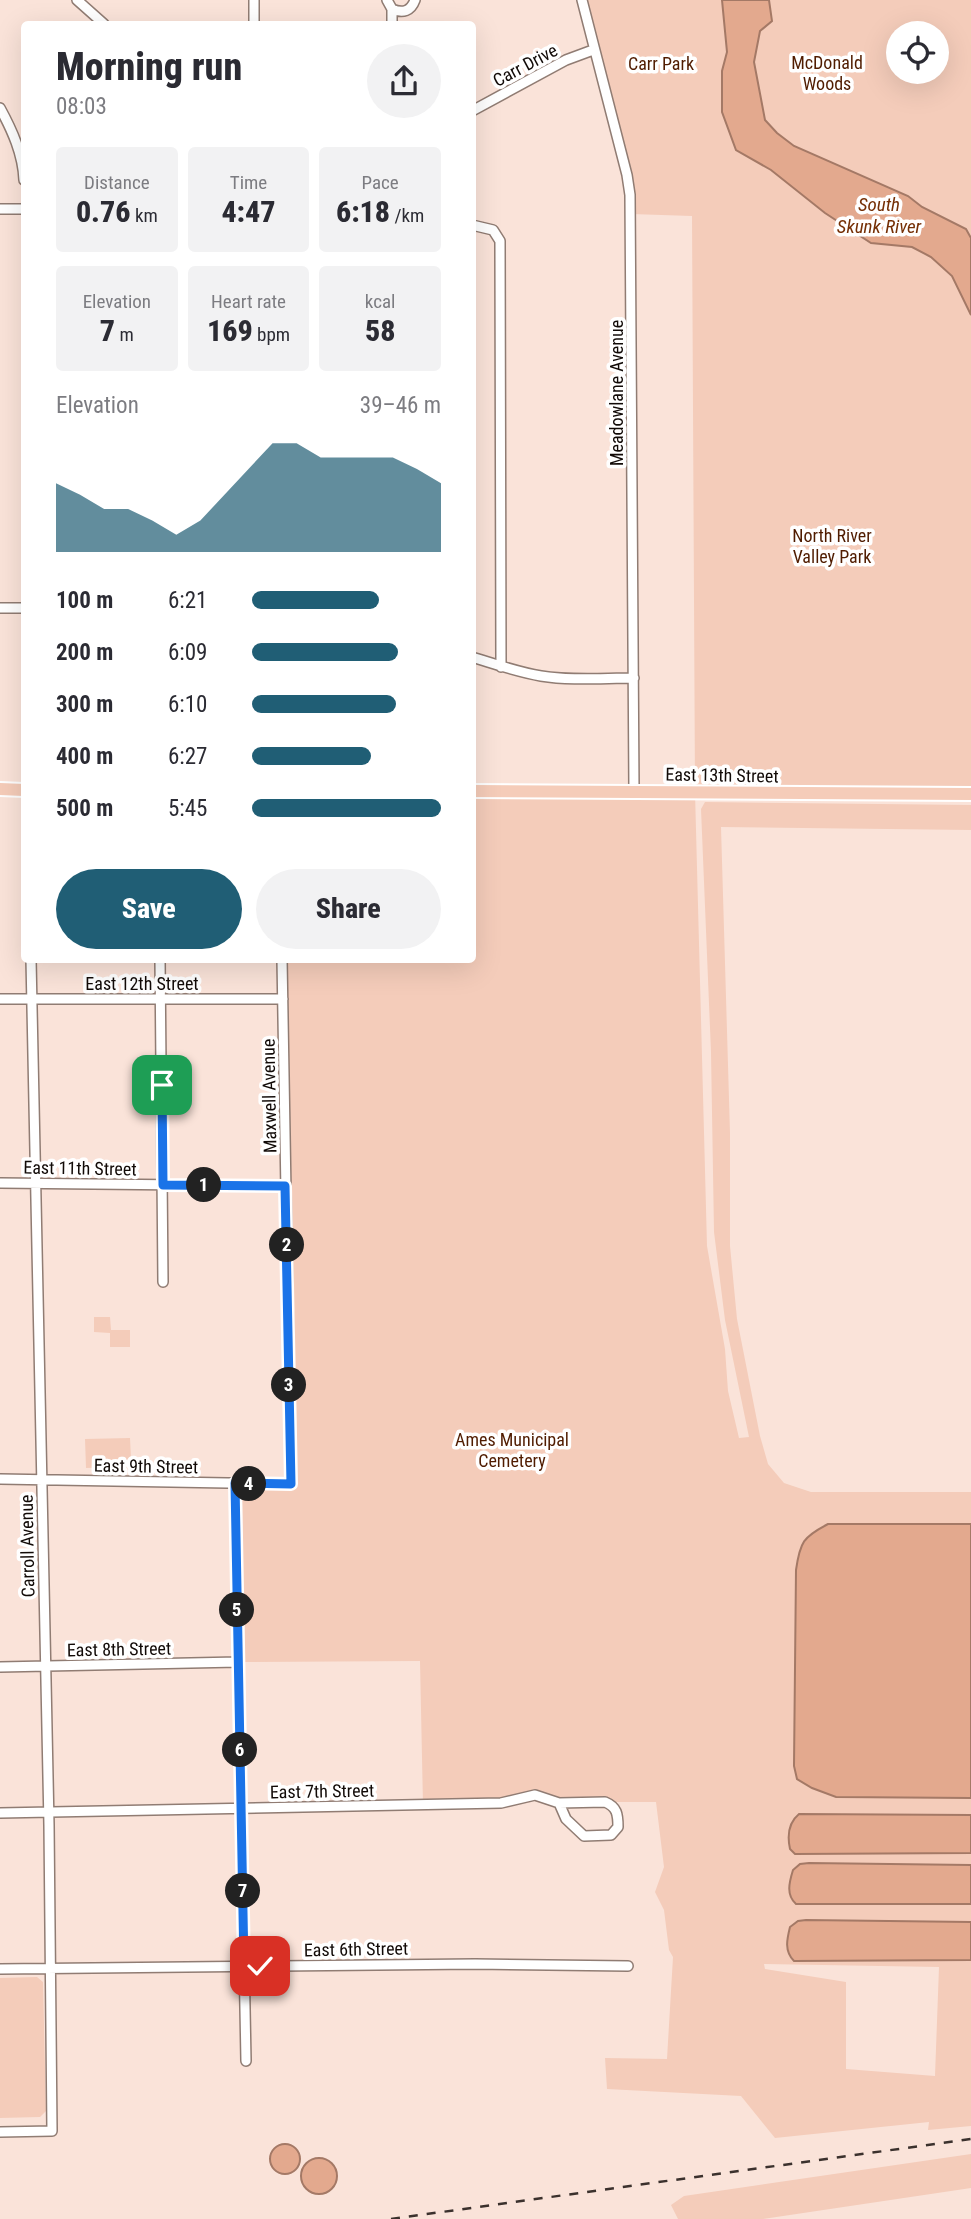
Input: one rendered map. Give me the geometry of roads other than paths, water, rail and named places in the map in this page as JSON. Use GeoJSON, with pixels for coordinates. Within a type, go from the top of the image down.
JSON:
{"type":"FeatureCollection","features":[{"type":"Feature","properties":{"kind":"main road"},"geometry":{"type":"LineString","coordinates":[[0,789],[21,790]]}},
{"type":"Feature","properties":{"kind":"main road","name":"East 13th Street"},"geometry":{"type":"LineString","coordinates":[[476,791],[971,794]]}},
{"type":"Feature","properties":{"kind":"street"},"geometry":{"type":"LineString","coordinates":[[77,0],[101,21]]}},
{"type":"Feature","properties":{"kind":"street"},"geometry":{"type":"LineString","coordinates":[[254,0],[254,21]]}},
{"type":"Feature","properties":{"kind":"street"},"geometry":{"type":"LineString","coordinates":[[390,4],[401,12],[406,11],[415,0]]}},
{"type":"Feature","properties":{"kind":"street","name":"Meadowlane Avenue"},"geometry":{"type":"LineString","coordinates":[[582,0],[630,195],[634,791]]}},
{"type":"Feature","properties":{"kind":"street","name":"Carr Drive"},"geometry":{"type":"LineString","coordinates":[[476,109],[566,60],[593,50]]}},
{"type":"Feature","properties":{"kind":"street"},"geometry":{"type":"LineString","coordinates":[[0,108],[14,134],[21,158]]}},
{"type":"Feature","properties":{"kind":"street"},"geometry":{"type":"LineString","coordinates":[[0,209],[21,209]]}},
{"type":"Feature","properties":{"kind":"street"},"geometry":{"type":"LineString","coordinates":[[476,226],[493,230],[500,241],[501,667]]}},
{"type":"Feature","properties":{"kind":"street"},"geometry":{"type":"LineString","coordinates":[[0,608],[21,608]]}},
{"type":"Feature","properties":{"kind":"street"},"geometry":{"type":"LineString","coordinates":[[476,658],[501,667],[542,676],[634,678]]}},
{"type":"Feature","properties":{"kind":"street","name":"Carroll Avenue"},"geometry":{"type":"LineString","coordinates":[[0,2132],[52,2131],[46,1667],[31,963]]}},
{"type":"Feature","properties":{"kind":"street"},"geometry":{"type":"LineString","coordinates":[[160,963],[163,1282]]}},
{"type":"Feature","properties":{"kind":"street","name":"Maxwell Avenue"},"geometry":{"type":"LineString","coordinates":[[282,963],[291,1484]]}},
{"type":"Feature","properties":{"kind":"street","name":"East 12th Street"},"geometry":{"type":"LineString","coordinates":[[0,999],[283,999]]}},
{"type":"Feature","properties":{"kind":"street","name":"East 11th Street"},"geometry":{"type":"LineString","coordinates":[[0,1183],[285,1186]]}},
{"type":"Feature","properties":{"kind":"street","name":"East 9th Street"},"geometry":{"type":"LineString","coordinates":[[0,1479],[291,1484]]}},
{"type":"Feature","properties":{"kind":"street"},"geometry":{"type":"LineString","coordinates":[[235,1483],[246,2061]]}},
{"type":"Feature","properties":{"kind":"street","name":"East 8th Street"},"geometry":{"type":"LineString","coordinates":[[0,1667],[238,1662]]}},
{"type":"Feature","properties":{"kind":"street","name":"East 7th Street"},"geometry":{"type":"LineString","coordinates":[[0,1813],[501,1803],[536,1795],[558,1803],[605,1802],[617,1810],[618,1827],[611,1835],[584,1836],[562,1813],[558,1803]]}},
{"type":"Feature","properties":{"kind":"street","name":"East 6th Street"},"geometry":{"type":"LineString","coordinates":[[0,1969],[475,1964],[628,1966]]}},
{"type":"Feature","properties":{"kind":"water","name":"South Skunk River"},"geometry":{"type":"Polygon","coordinates":[[[722,0],[769,0],[772,21],[760,31],[754,62],[765,120],[777,133],[794,146],[908,196],[922,207],[966,229],[971,238],[971,315],[952,276],[931,257],[912,247],[871,243],[825,213],[771,170],[736,150],[722,112],[722,71],[727,52],[722,0]]]}},
{"type":"Feature","properties":{"kind":"water"},"geometry":{"type":"Polygon","coordinates":[[[828,1524],[971,1524],[971,1798],[836,1797],[797,1779],[794,1766],[796,1570],[804,1541],[828,1524]]]}},
{"type":"Feature","properties":{"kind":"water"},"geometry":{"type":"Polygon","coordinates":[[[799,1814],[971,1815],[971,1853],[795,1854],[790,1849],[789,1834],[793,1821],[799,1814]]]}},
{"type":"Feature","properties":{"kind":"water"},"geometry":{"type":"Polygon","coordinates":[[[800,1864],[971,1865],[971,1904],[796,1904],[790,1893],[793,1870],[800,1864]]]}},
{"type":"Feature","properties":{"kind":"water"},"geometry":{"type":"Polygon","coordinates":[[[798,1921],[971,1922],[971,1960],[794,1961],[788,1949],[790,1927],[798,1921]]]}},
{"type":"Feature","properties":{"kind":"water"},"geometry":{"type":"Polygon","coordinates":[[[285,2144],[296,2148],[300,2159],[296,2170],[285,2174],[274,2170],[270,2159],[274,2148],[285,2144]]]}},
{"type":"Feature","properties":{"kind":"water"},"geometry":{"type":"Polygon","coordinates":[[[319,2158],[332,2163],[337,2176],[332,2189],[319,2194],[306,2189],[301,2176],[306,2163],[319,2158]]]}},
{"type":"Feature","properties":{"kind":"railway"},"geometry":{"type":"LineString","coordinates":[[391,2219],[971,2139]]}},
{"type":"Feature","properties":{"kind":"park label","name":"Carr Park"},"geometry":{"type":"Point","coordinates":[661,63]}},
{"type":"Feature","properties":{"kind":"park label","name":"McDonald Woods"},"geometry":{"type":"Point","coordinates":[827,72]}},
{"type":"Feature","properties":{"kind":"park label","name":"North River Valley Park"},"geometry":{"type":"Point","coordinates":[832,545]}},
{"type":"Feature","properties":{"kind":"park label","name":"Ames Municipal Cemetery"},"geometry":{"type":"Point","coordinates":[512,1449]}}]}
